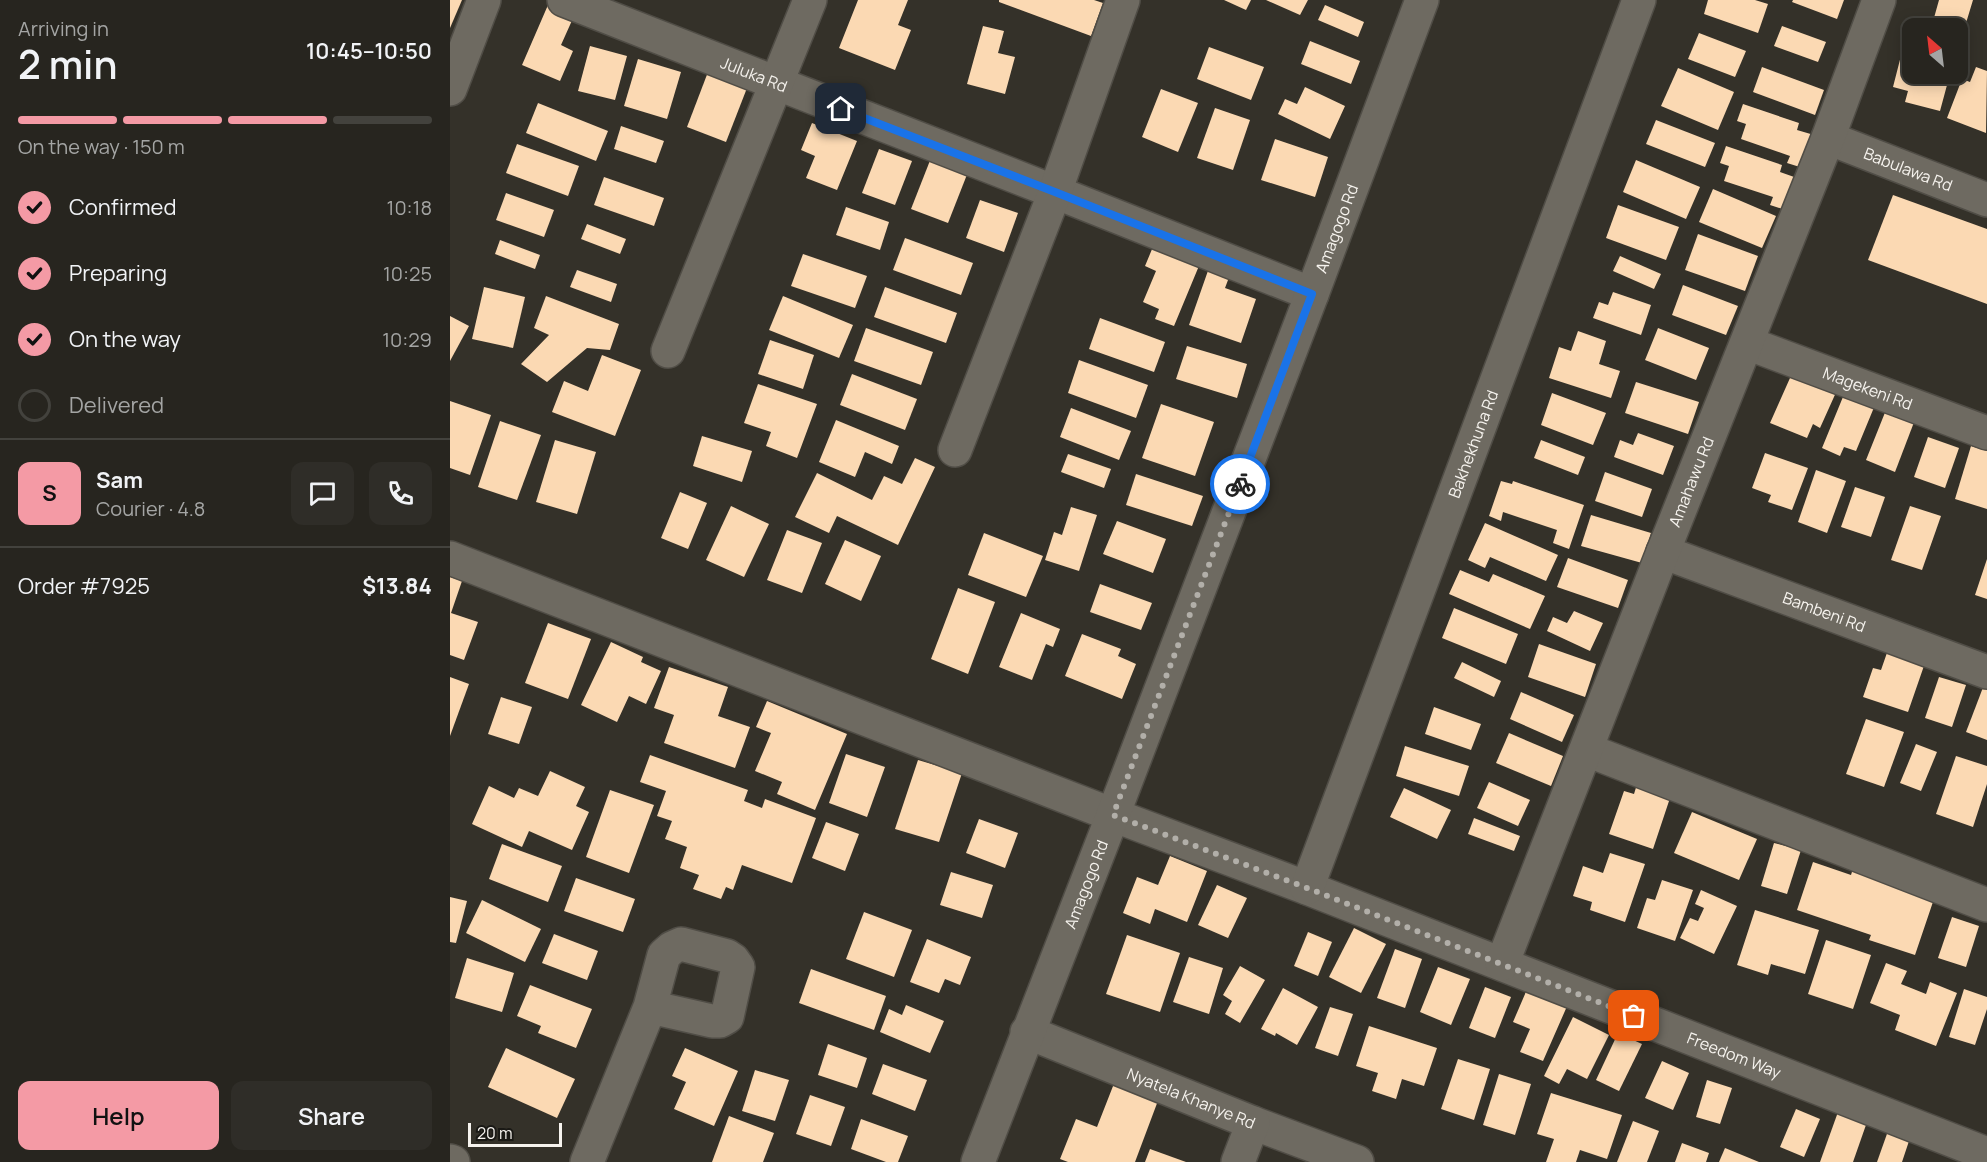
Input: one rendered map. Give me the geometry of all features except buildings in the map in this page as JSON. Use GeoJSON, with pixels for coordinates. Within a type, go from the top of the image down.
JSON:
{"type":"FeatureCollection","features":[{"type":"Feature","properties":{"kind":"street"},"geometry":{"type":"LineString","coordinates":[[450,89],[484,0]]}},
{"type":"Feature","properties":{"kind":"street","name":"Juluka Rd"},"geometry":{"type":"LineString","coordinates":[[564,0],[1312,294]]}},
{"type":"Feature","properties":{"kind":"street"},"geometry":{"type":"LineString","coordinates":[[668,351],[810,0]]}},
{"type":"Feature","properties":{"kind":"street"},"geometry":{"type":"LineString","coordinates":[[955,450],[1055,192],[1123,0]]}},
{"type":"Feature","properties":{"kind":"street","name":"Amagogo Rd"},"geometry":{"type":"LineString","coordinates":[[978,1162],[1113,815],[1422,0]]}},
{"type":"Feature","properties":{"kind":"street","name":"Bakhekhuna Rd"},"geometry":{"type":"LineString","coordinates":[[1307,888],[1639,0]]}},
{"type":"Feature","properties":{"kind":"street","name":"Amahawu Rd"},"geometry":{"type":"LineString","coordinates":[[1502,964],[1828,138],[1879,0]]}},
{"type":"Feature","properties":{"kind":"street","name":"Babulawa Rd"},"geometry":{"type":"LineString","coordinates":[[1828,138],[1987,200]]}},
{"type":"Feature","properties":{"kind":"street","name":"Magekeni Rd"},"geometry":{"type":"LineString","coordinates":[[1747,343],[1987,433]]}},
{"type":"Feature","properties":{"kind":"street","name":"Bambeni Rd"},"geometry":{"type":"LineString","coordinates":[[1663,552],[1987,672]]}},
{"type":"Feature","properties":{"kind":"street","name":"Freedom Way"},"geometry":{"type":"LineString","coordinates":[[450,558],[1307,888],[1987,1154]]}},
{"type":"Feature","properties":{"kind":"street"},"geometry":{"type":"LineString","coordinates":[[1587,750],[1987,905]]}},
{"type":"Feature","properties":{"kind":"street"},"geometry":{"type":"LineString","coordinates":[[587,1162],[650,1007]]}},
{"type":"Feature","properties":{"kind":"street","name":"Nyatela Khanye Rd"},"geometry":{"type":"LineString","coordinates":[[1027,1032],[1357,1162]]}},
{"type":"Feature","properties":{"kind":"street"},"geometry":{"type":"LineString","coordinates":[[1238,1162],[1253,1122]]}},
{"type":"Feature","properties":{"kind":"way so far"},"geometry":{"type":"LineString","coordinates":[[1240,484],[1113,815],[1634,1016]]}},
{"type":"Feature","properties":{"kind":"route"},"geometry":{"type":"LineString","coordinates":[[841,109],[1312,294],[1240,484]]}}]}
